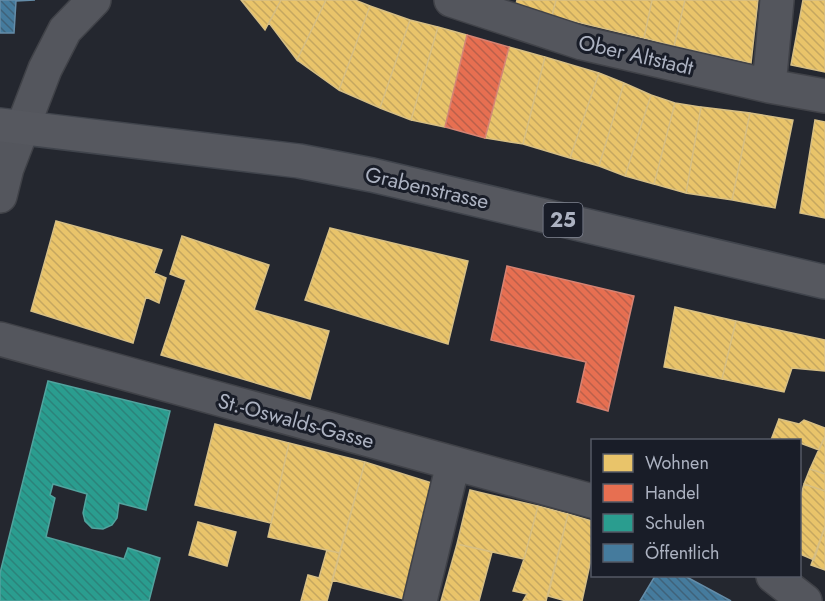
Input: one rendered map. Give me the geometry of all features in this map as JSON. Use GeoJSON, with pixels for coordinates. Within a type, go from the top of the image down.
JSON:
{"type":"FeatureCollection","features":[{"type":"Feature","properties":{"kind":"main road","name":"Grabenstrasse"},"geometry":{"type":"LineString","coordinates":[[11,126],[299,161],[372,175],[825,282]]}},
{"type":"Feature","properties":{"kind":"street"},"geometry":{"type":"LineString","coordinates":[[0,196],[11,126],[65,30],[94,0]]}},
{"type":"Feature","properties":{"kind":"street","name":"Ober Altstadt"},"geometry":{"type":"LineString","coordinates":[[452,0],[582,43],[769,86],[825,96]]}},
{"type":"Feature","properties":{"kind":"street"},"geometry":{"type":"LineString","coordinates":[[769,86],[777,0]]}},
{"type":"Feature","properties":{"kind":"street","name":"St.-Oswalds-Gasse"},"geometry":{"type":"LineString","coordinates":[[0,339],[591,501]]}},
{"type":"Feature","properties":{"kind":"street"},"geometry":{"type":"LineString","coordinates":[[420,601],[453,464]]}},
{"type":"Feature","properties":{"kind":"street"},"geometry":{"type":"LineString","coordinates":[[774,577],[805,601]]}},
{"type":"Feature","properties":{"kind":"building: Wohnen"},"geometry":{"type":"Polygon","coordinates":[[[241,0],[281,0],[265,30],[241,0]]]}},
{"type":"Feature","properties":{"kind":"building: Wohnen"},"geometry":{"type":"Polygon","coordinates":[[[281,0],[326,0],[297,60],[269,23],[281,0]]]}},
{"type":"Feature","properties":{"kind":"building: Wohnen"},"geometry":{"type":"Polygon","coordinates":[[[326,0],[355,0],[370,6],[339,90],[297,60],[326,0]]]}},
{"type":"Feature","properties":{"kind":"building: Wohnen"},"geometry":{"type":"Polygon","coordinates":[[[517,0],[556,0],[552,16],[515,8],[517,0]]]}},
{"type":"Feature","properties":{"kind":"building: Wohnen"},"geometry":{"type":"Polygon","coordinates":[[[556,0],[652,0],[644,38],[552,16],[556,0]]]}},
{"type":"Feature","properties":{"kind":"building: Wohnen"},"geometry":{"type":"Polygon","coordinates":[[[652,0],[685,0],[674,46],[644,38],[652,0]]]}},
{"type":"Feature","properties":{"kind":"building: Wohnen"},"geometry":{"type":"Polygon","coordinates":[[[685,0],[758,0],[751,63],[674,46],[685,0]]]}},
{"type":"Feature","properties":{"kind":"building: Wohnen"},"geometry":{"type":"Polygon","coordinates":[[[803,0],[825,0],[825,72],[791,65],[803,0]]]}},
{"type":"Feature","properties":{"kind":"building: Wohnen"},"geometry":{"type":"Polygon","coordinates":[[[370,6],[410,20],[380,108],[339,90],[370,6]]]}},
{"type":"Feature","properties":{"kind":"building: Wohnen"},"geometry":{"type":"Polygon","coordinates":[[[410,20],[438,27],[411,120],[380,108],[410,20]]]}},
{"type":"Feature","properties":{"kind":"building: Wohnen"},"geometry":{"type":"Polygon","coordinates":[[[438,27],[467,35],[445,127],[411,120],[438,27]]]}},
{"type":"Feature","properties":{"kind":"building: Wohnen"},"geometry":{"type":"Polygon","coordinates":[[[509,47],[545,57],[523,144],[485,138],[509,47]]]}},
{"type":"Feature","properties":{"kind":"building: Wohnen"},"geometry":{"type":"Polygon","coordinates":[[[545,57],[599,73],[570,158],[523,144],[545,57]]]}},
{"type":"Feature","properties":{"kind":"building: Wohnen"},"geometry":{"type":"Polygon","coordinates":[[[599,73],[624,83],[599,166],[570,158],[599,73]]]}},
{"type":"Feature","properties":{"kind":"building: Wohnen"},"geometry":{"type":"Polygon","coordinates":[[[624,83],[651,95],[625,176],[599,166],[624,83]]]}},
{"type":"Feature","properties":{"kind":"building: Wohnen"},"geometry":{"type":"Polygon","coordinates":[[[651,95],[675,103],[654,184],[625,176],[651,95]]]}},
{"type":"Feature","properties":{"kind":"building: Wohnen"},"geometry":{"type":"Polygon","coordinates":[[[675,103],[701,107],[686,193],[654,184],[675,103]]]}},
{"type":"Feature","properties":{"kind":"building: Wohnen"},"geometry":{"type":"Polygon","coordinates":[[[701,107],[750,113],[732,200],[686,193],[701,107]]]}},
{"type":"Feature","properties":{"kind":"building: Wohnen"},"geometry":{"type":"Polygon","coordinates":[[[750,113],[793,120],[775,208],[732,200],[750,113]]]}},
{"type":"Feature","properties":{"kind":"building: Wohnen"},"geometry":{"type":"Polygon","coordinates":[[[815,120],[825,122],[825,218],[800,213],[815,120]]]}},
{"type":"Feature","properties":{"kind":"building: Wohnen"},"geometry":{"type":"Polygon","coordinates":[[[56,221],[162,250],[154,273],[166,278],[159,303],[146,297],[133,343],[31,311],[56,221]]]}},
{"type":"Feature","properties":{"kind":"building: Wohnen"},"geometry":{"type":"Polygon","coordinates":[[[330,228],[468,261],[448,344],[305,300],[330,228]]]}},
{"type":"Feature","properties":{"kind":"building: Wohnen"},"geometry":{"type":"Polygon","coordinates":[[[182,236],[269,265],[254,310],[329,331],[310,399],[161,355],[186,280],[170,274],[182,236]]]}},
{"type":"Feature","properties":{"kind":"building: Wohnen"},"geometry":{"type":"Polygon","coordinates":[[[675,307],[736,321],[722,379],[664,367],[675,307]]]}},
{"type":"Feature","properties":{"kind":"building: Wohnen"},"geometry":{"type":"Polygon","coordinates":[[[736,321],[825,340],[825,371],[792,368],[784,392],[722,379],[736,321]]]}},
{"type":"Feature","properties":{"kind":"building: Wohnen"},"geometry":{"type":"Polygon","coordinates":[[[779,419],[799,424],[804,420],[825,428],[825,436],[819,450],[801,443],[801,439],[771,439],[779,419]]]}},
{"type":"Feature","properties":{"kind":"building: Wohnen"},"geometry":{"type":"Polygon","coordinates":[[[215,424],[289,443],[271,523],[195,505],[215,424]]]}},
{"type":"Feature","properties":{"kind":"building: Wohnen"},"geometry":{"type":"Polygon","coordinates":[[[825,436],[825,474],[810,469],[825,436]]]}},
{"type":"Feature","properties":{"kind":"building: Wohnen"},"geometry":{"type":"Polygon","coordinates":[[[289,443],[365,462],[340,553],[268,537],[289,443]]]}},
{"type":"Feature","properties":{"kind":"building: Wohnen"},"geometry":{"type":"Polygon","coordinates":[[[365,462],[435,484],[404,599],[332,580],[365,462]]]}},
{"type":"Feature","properties":{"kind":"building: Wohnen"},"geometry":{"type":"Polygon","coordinates":[[[810,469],[825,474],[825,491],[804,484],[810,469]]]}},
{"type":"Feature","properties":{"kind":"building: Wohnen"},"geometry":{"type":"Polygon","coordinates":[[[804,484],[825,491],[825,526],[814,560],[801,554],[801,495],[804,484]]]}},
{"type":"Feature","properties":{"kind":"building: Wohnen"},"geometry":{"type":"Polygon","coordinates":[[[470,490],[538,506],[524,559],[457,544],[470,490]]]}},
{"type":"Feature","properties":{"kind":"building: Wohnen"},"geometry":{"type":"Polygon","coordinates":[[[538,506],[568,514],[546,601],[523,601],[527,594],[513,591],[538,506]]]}},
{"type":"Feature","properties":{"kind":"building: Wohnen"},"geometry":{"type":"Polygon","coordinates":[[[568,514],[591,521],[591,560],[582,601],[566,601],[548,596],[568,514]]]}},
{"type":"Feature","properties":{"kind":"building: Wohnen"},"geometry":{"type":"Polygon","coordinates":[[[198,522],[236,532],[227,566],[189,555],[198,522]]]}},
{"type":"Feature","properties":{"kind":"building: Wohnen"},"geometry":{"type":"Polygon","coordinates":[[[825,526],[825,570],[811,565],[825,526]]]}},
{"type":"Feature","properties":{"kind":"building: Wohnen"},"geometry":{"type":"Polygon","coordinates":[[[457,544],[492,552],[479,601],[441,601],[457,544]]]}},
{"type":"Feature","properties":{"kind":"building: Wohnen"},"geometry":{"type":"Polygon","coordinates":[[[327,550],[340,553],[327,601],[301,601],[308,575],[319,578],[327,550]]]}},
{"type":"Feature","properties":{"kind":"building: Handel"},"geometry":{"type":"Polygon","coordinates":[[[467,35],[509,47],[485,138],[445,127],[467,35]]]}},
{"type":"Feature","properties":{"kind":"building: Handel"},"geometry":{"type":"Polygon","coordinates":[[[507,266],[634,296],[608,411],[577,402],[586,362],[491,340],[507,266]]]}},
{"type":"Feature","properties":{"kind":"building: Schulen"},"geometry":{"type":"Polygon","coordinates":[[[48,381],[170,411],[146,510],[119,503],[117,518],[112,525],[103,529],[92,528],[85,521],[83,513],[87,494],[53,484],[50,495],[55,498],[46,537],[124,559],[128,548],[160,558],[149,601],[0,601],[0,573],[48,381]]]}},
{"type":"Feature","properties":{"kind":"building: Öffentlich"},"geometry":{"type":"Polygon","coordinates":[[[0,0],[35,0],[16,1],[14,33],[0,33],[0,0]]]}},
{"type":"Feature","properties":{"kind":"building: Öffentlich"},"geometry":{"type":"Polygon","coordinates":[[[654,577],[687,577],[731,601],[640,601],[654,577]]]}}]}
